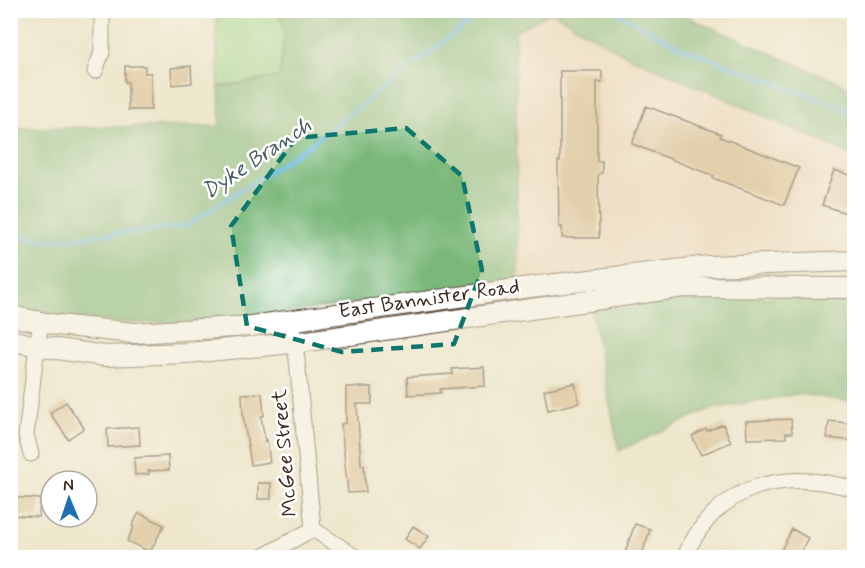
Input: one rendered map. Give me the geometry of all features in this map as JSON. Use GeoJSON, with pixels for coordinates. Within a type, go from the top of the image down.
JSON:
{"type":"FeatureCollection","features":[{"type":"Feature","properties":{"kind":"main road","name":"East Bannister Road"},"geometry":{"type":"LineString","coordinates":[[10,316],[41,323],[134,333],[251,326],[709,266],[855,261]]}},
{"type":"Feature","properties":{"kind":"main road","name":"East Bannister Road"},"geometry":{"type":"LineString","coordinates":[[10,340],[105,356],[187,353],[294,343],[684,287],[855,288]]}},
{"type":"Feature","properties":{"kind":"street"},"geometry":{"type":"LineString","coordinates":[[95,71],[102,52],[102,10]]}},
{"type":"Feature","properties":{"kind":"street","name":"McGee Street"},"geometry":{"type":"LineString","coordinates":[[291,320],[313,529],[357,558]]}},
{"type":"Feature","properties":{"kind":"street"},"geometry":{"type":"LineString","coordinates":[[31,454],[26,435],[41,323]]}},
{"type":"Feature","properties":{"kind":"street"},"geometry":{"type":"LineString","coordinates":[[684,558],[699,529],[715,511],[735,496],[757,486],[781,481],[810,481],[855,489]]}},
{"type":"Feature","properties":{"kind":"street"},"geometry":{"type":"LineString","coordinates":[[260,558],[313,529]]}},
{"type":"Feature","properties":{"kind":"highlighted area"},"geometry":{"type":"Polygon","coordinates":[[[406,128],[462,176],[482,270],[454,344],[342,352],[247,326],[231,226],[296,138],[406,128]]]}},
{"type":"Feature","properties":{"kind":"shaded area"},"geometry":{"type":"Polygon","coordinates":[[[552,12],[620,52],[854,156],[854,254],[518,281],[515,30],[552,12]]]}},
{"type":"Feature","properties":{"kind":"green space"},"geometry":{"type":"Polygon","coordinates":[[[278,10],[678,11],[696,21],[854,89],[854,156],[620,52],[552,12],[515,31],[518,281],[240,319],[170,323],[119,323],[61,317],[11,306],[10,128],[220,126],[219,87],[279,77],[285,30],[278,10]]]}},
{"type":"Feature","properties":{"kind":"green space"},"geometry":{"type":"Polygon","coordinates":[[[216,11],[278,11],[285,30],[279,77],[219,87],[216,11]]]}},
{"type":"Feature","properties":{"kind":"green space"},"geometry":{"type":"Polygon","coordinates":[[[854,297],[854,402],[797,394],[707,410],[619,451],[591,310],[688,299],[854,297]]]}},
{"type":"Feature","properties":{"kind":"building"},"geometry":{"type":"Polygon","coordinates":[[[125,66],[145,66],[145,73],[151,73],[151,110],[128,110],[128,82],[125,82],[125,66]]]}},
{"type":"Feature","properties":{"kind":"building"},"geometry":{"type":"Polygon","coordinates":[[[191,66],[192,83],[172,85],[171,68],[191,66]]]}},
{"type":"Feature","properties":{"kind":"building"},"geometry":{"type":"Polygon","coordinates":[[[560,71],[602,71],[602,82],[597,82],[597,161],[602,161],[602,173],[598,174],[599,238],[562,238],[562,227],[559,227],[560,71]]]}},
{"type":"Feature","properties":{"kind":"building"},"geometry":{"type":"Polygon","coordinates":[[[646,106],[721,134],[720,137],[799,168],[784,205],[632,144],[646,106]]]}},
{"type":"Feature","properties":{"kind":"building"},"geometry":{"type":"Polygon","coordinates":[[[834,170],[855,177],[855,216],[822,205],[834,170]]]}},
{"type":"Feature","properties":{"kind":"building"},"geometry":{"type":"Polygon","coordinates":[[[484,367],[485,386],[440,389],[441,393],[408,395],[407,377],[453,374],[452,369],[484,367]]]}},
{"type":"Feature","properties":{"kind":"building"},"geometry":{"type":"Polygon","coordinates":[[[575,383],[579,403],[548,410],[544,390],[575,383]]]}},
{"type":"Feature","properties":{"kind":"building"},"geometry":{"type":"Polygon","coordinates":[[[346,387],[372,387],[372,404],[357,404],[361,465],[364,465],[366,492],[348,493],[341,424],[346,423],[346,387]]]}},
{"type":"Feature","properties":{"kind":"building"},"geometry":{"type":"Polygon","coordinates":[[[262,393],[264,416],[261,416],[270,462],[251,465],[242,394],[262,393]]]}},
{"type":"Feature","properties":{"kind":"building"},"geometry":{"type":"Polygon","coordinates":[[[66,402],[84,428],[68,439],[50,413],[66,402]]]}},
{"type":"Feature","properties":{"kind":"building"},"geometry":{"type":"Polygon","coordinates":[[[791,419],[792,433],[786,433],[786,438],[747,439],[746,421],[791,419]]]}},
{"type":"Feature","properties":{"kind":"building"},"geometry":{"type":"Polygon","coordinates":[[[829,421],[855,424],[855,441],[827,438],[829,421]]]}},
{"type":"Feature","properties":{"kind":"building"},"geometry":{"type":"Polygon","coordinates":[[[723,424],[731,442],[701,455],[692,436],[723,424]]]}},
{"type":"Feature","properties":{"kind":"building"},"geometry":{"type":"Polygon","coordinates":[[[139,427],[140,445],[108,447],[107,429],[139,427]]]}},
{"type":"Feature","properties":{"kind":"building"},"geometry":{"type":"Polygon","coordinates":[[[168,456],[169,470],[148,471],[149,474],[135,475],[134,458],[168,456]]]}},
{"type":"Feature","properties":{"kind":"building"},"geometry":{"type":"Polygon","coordinates":[[[258,483],[271,483],[271,499],[258,499],[258,483]]]}},
{"type":"Feature","properties":{"kind":"building"},"geometry":{"type":"Polygon","coordinates":[[[10,497],[39,499],[39,517],[10,515],[10,497]]]}},
{"type":"Feature","properties":{"kind":"building"},"geometry":{"type":"Polygon","coordinates":[[[139,513],[164,525],[150,552],[127,541],[139,513]]]}},
{"type":"Feature","properties":{"kind":"building"},"geometry":{"type":"Polygon","coordinates":[[[635,524],[650,529],[641,558],[623,558],[635,524]]]}},
{"type":"Feature","properties":{"kind":"building"},"geometry":{"type":"Polygon","coordinates":[[[413,526],[429,536],[420,549],[405,539],[413,526]]]}},
{"type":"Feature","properties":{"kind":"building"},"geometry":{"type":"Polygon","coordinates":[[[792,529],[808,538],[797,558],[777,558],[792,529]]]}},
{"type":"Feature","properties":{"kind":"waterway","name":"Dyke Branch"},"geometry":{"type":"LineString","coordinates":[[10,235],[44,241],[186,226],[308,146],[485,10]]}},
{"type":"Feature","properties":{"kind":"waterway","name":"Dyke Branch"},"geometry":{"type":"LineString","coordinates":[[612,10],[680,47],[854,112]]}}]}
